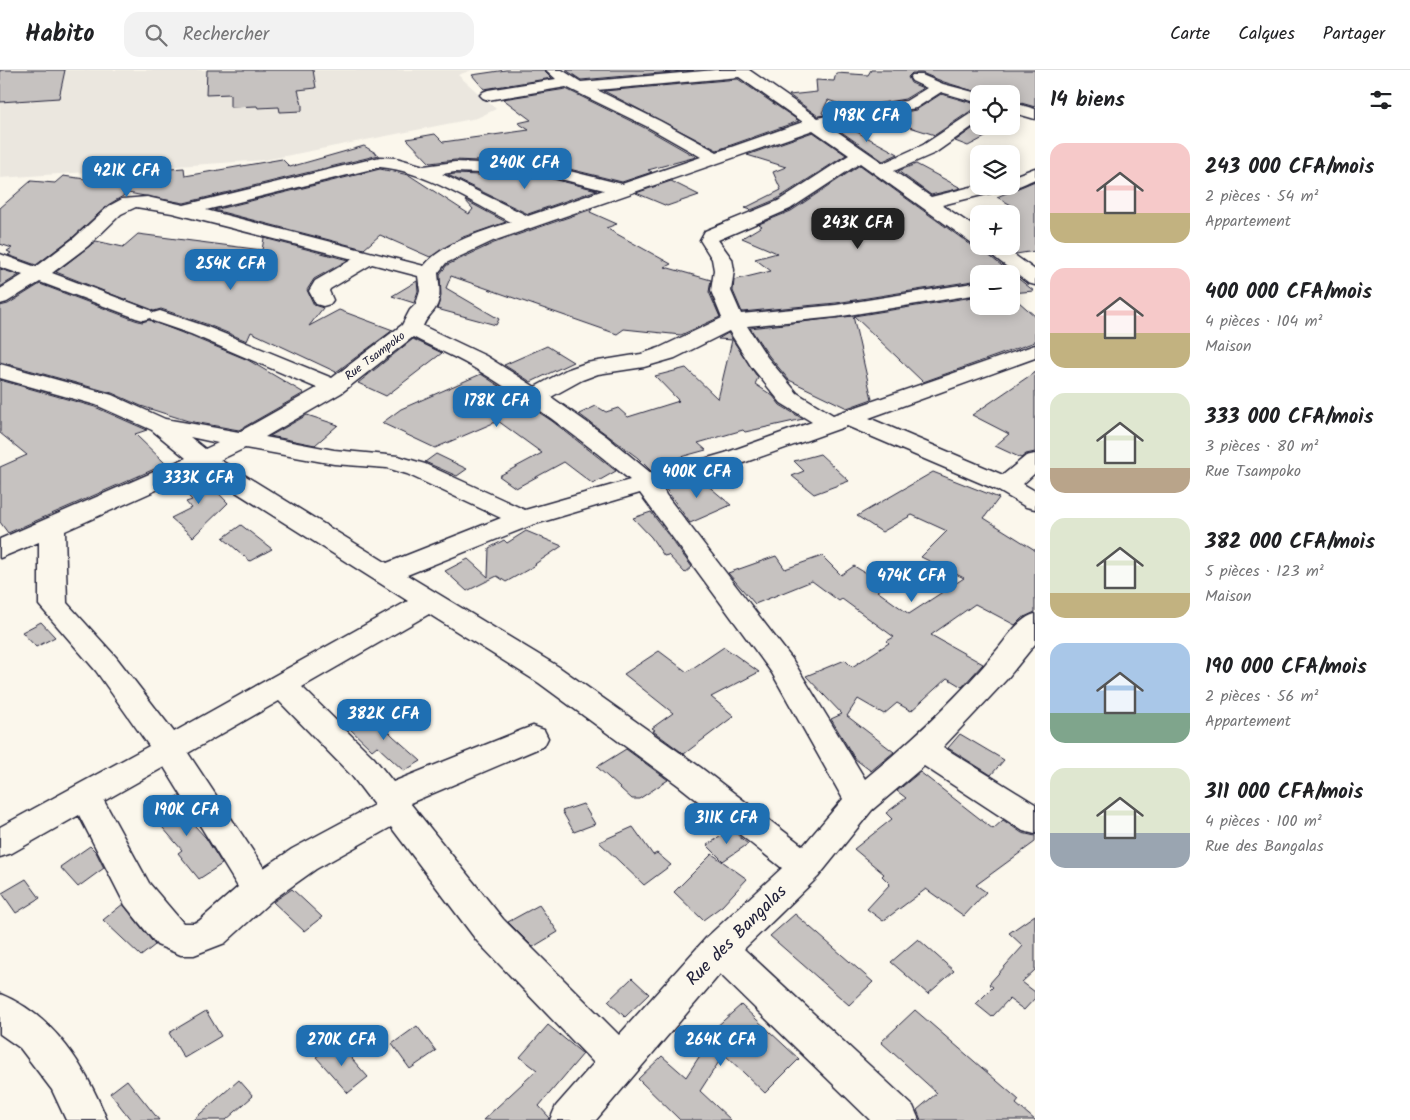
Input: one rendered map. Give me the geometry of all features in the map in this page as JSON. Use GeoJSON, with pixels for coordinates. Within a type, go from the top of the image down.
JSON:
{"type":"FeatureCollection","features":[{"type":"Feature","properties":{"kind":"street"},"geometry":{"type":"LineString","coordinates":[[553,70],[574,85],[654,124],[715,158]]}},
{"type":"Feature","properties":{"kind":"street"},"geometry":{"type":"LineString","coordinates":[[488,95],[574,85],[741,71],[970,233]]}},
{"type":"Feature","properties":{"kind":"street"},"geometry":{"type":"LineString","coordinates":[[917,78],[938,87],[970,96]]}},
{"type":"Feature","properties":{"kind":"street"},"geometry":{"type":"LineString","coordinates":[[0,298],[38,274],[81,242],[110,215],[126,204],[143,202],[183,210],[428,273],[439,259],[458,249],[528,223],[814,124],[910,104],[927,96],[938,87]]}},
{"type":"Feature","properties":{"kind":"street"},"geometry":{"type":"LineString","coordinates":[[1020,110],[1035,114]]}},
{"type":"Feature","properties":{"kind":"street"},"geometry":{"type":"LineString","coordinates":[[882,170],[929,148],[970,121]]}},
{"type":"Feature","properties":{"kind":"street"},"geometry":{"type":"LineString","coordinates":[[859,156],[784,204],[712,235],[709,240],[722,259],[724,270],[721,290],[732,321],[759,361],[789,398],[838,420],[1006,485],[1035,501]]}},
{"type":"Feature","properties":{"kind":"street"},"geometry":{"type":"LineString","coordinates":[[183,210],[241,194],[380,162],[396,163],[423,171],[528,223]]}},
{"type":"Feature","properties":{"kind":"street"},"geometry":{"type":"LineString","coordinates":[[423,171],[470,167],[550,171],[624,190]]}},
{"type":"Feature","properties":{"kind":"street"},"geometry":{"type":"LineString","coordinates":[[1020,179],[1035,173]]}},
{"type":"Feature","properties":{"kind":"street"},"geometry":{"type":"LineString","coordinates":[[1020,184],[1035,188]]}},
{"type":"Feature","properties":{"kind":"street"},"geometry":{"type":"LineString","coordinates":[[928,203],[970,192]]}},
{"type":"Feature","properties":{"kind":"street"},"geometry":{"type":"LineString","coordinates":[[1002,255],[1035,279]]}},
{"type":"Feature","properties":{"kind":"street"},"geometry":{"type":"LineString","coordinates":[[323,300],[319,290],[322,285],[370,257]]}},
{"type":"Feature","properties":{"kind":"street"},"geometry":{"type":"LineString","coordinates":[[0,260],[38,274]]}},
{"type":"Feature","properties":{"kind":"street","name":"Rue Tsampoko"},"geometry":{"type":"LineString","coordinates":[[38,274],[152,316],[198,330],[334,387],[411,328],[417,314],[426,307],[430,291],[428,273]]}},
{"type":"Feature","properties":{"kind":"street"},"geometry":{"type":"LineString","coordinates":[[1020,282],[1035,279]]}},
{"type":"Feature","properties":{"kind":"street"},"geometry":{"type":"LineString","coordinates":[[535,397],[574,375],[594,368],[644,360],[667,353],[732,321],[836,310],[970,289]]}},
{"type":"Feature","properties":{"kind":"street"},"geometry":{"type":"LineString","coordinates":[[411,328],[478,361],[535,397],[598,442],[648,483],[655,497],[782,666],[861,801]]}},
{"type":"Feature","properties":{"kind":"street"},"geometry":{"type":"LineString","coordinates":[[384,574],[523,519],[734,458],[1035,351]]}},
{"type":"Feature","properties":{"kind":"street"},"geometry":{"type":"LineString","coordinates":[[0,371],[104,400],[160,425],[245,439],[334,457],[388,461],[416,469],[523,519]]}},
{"type":"Feature","properties":{"kind":"street"},"geometry":{"type":"LineString","coordinates":[[0,549],[110,503],[245,439],[334,387]]}},
{"type":"Feature","properties":{"kind":"street"},"geometry":{"type":"LineString","coordinates":[[160,425],[202,459],[384,574],[550,675],[689,776],[806,867]]}},
{"type":"Feature","properties":{"kind":"street"},"geometry":{"type":"LineString","coordinates":[[1006,485],[1035,461]]}},
{"type":"Feature","properties":{"kind":"street"},"geometry":{"type":"LineString","coordinates":[[52,527],[53,605],[106,664],[169,749],[259,890]]}},
{"type":"Feature","properties":{"kind":"street"},"geometry":{"type":"LineString","coordinates":[[0,843],[430,601]]}},
{"type":"Feature","properties":{"kind":"street","name":"Rue des Bangalas"},"geometry":{"type":"LineString","coordinates":[[570,1120],[719,949],[806,867],[861,801],[922,749],[996,672],[1035,624]]}},
{"type":"Feature","properties":{"kind":"street"},"geometry":{"type":"LineString","coordinates":[[281,685],[363,767],[490,930],[621,1063]]}},
{"type":"Feature","properties":{"kind":"street"},"geometry":{"type":"LineString","coordinates":[[85,796],[137,894],[170,934],[181,939],[194,939],[212,932],[259,890],[391,803],[533,738]]}},
{"type":"Feature","properties":{"kind":"street"},"geometry":{"type":"LineString","coordinates":[[922,749],[1035,821]]}},
{"type":"Feature","properties":{"kind":"street"},"geometry":{"type":"LineString","coordinates":[[719,949],[899,1120]]}},
{"type":"Feature","properties":{"kind":"street"},"geometry":{"type":"LineString","coordinates":[[0,1012],[33,1035],[66,1076],[87,1120]]}},
{"type":"Feature","properties":{"kind":"shaded area"},"geometry":{"type":"Polygon","coordinates":[[[0,70],[472,70],[458,75],[496,109],[477,118],[265,160],[0,178],[0,70]]]}},
{"type":"Feature","properties":{"kind":"building"},"geometry":{"type":"Polygon","coordinates":[[[0,70],[65,70],[59,98],[0,102],[0,70]]]}},
{"type":"Feature","properties":{"kind":"building"},"geometry":{"type":"Polygon","coordinates":[[[207,70],[313,70],[316,88],[298,90],[302,111],[280,112],[279,107],[230,107],[230,94],[206,95],[207,70]]]}},
{"type":"Feature","properties":{"kind":"building"},"geometry":{"type":"Polygon","coordinates":[[[506,70],[544,70],[552,78],[484,89],[472,75],[506,70]]]}},
{"type":"Feature","properties":{"kind":"building"},"geometry":{"type":"Polygon","coordinates":[[[566,70],[694,70],[581,80],[566,70]]]}},
{"type":"Feature","properties":{"kind":"building"},"geometry":{"type":"Polygon","coordinates":[[[871,70],[1035,70],[1035,107],[1020,103],[1020,85],[970,85],[970,90],[922,73],[912,73],[908,77],[911,83],[923,88],[905,99],[852,108],[828,100],[822,113],[825,115],[818,116],[789,95],[817,92],[816,80],[834,81],[836,73],[868,75],[871,70]]]}},
{"type":"Feature","properties":{"kind":"building"},"geometry":{"type":"Polygon","coordinates":[[[738,79],[799,121],[717,150],[604,91],[738,79]]]}},
{"type":"Feature","properties":{"kind":"building"},"geometry":{"type":"Polygon","coordinates":[[[566,89],[647,129],[696,157],[648,170],[652,172],[622,182],[549,164],[455,160],[430,163],[407,139],[435,134],[443,142],[529,130],[518,123],[531,120],[503,99],[566,89]]]}},
{"type":"Feature","properties":{"kind":"building"},"geometry":{"type":"Polygon","coordinates":[[[941,94],[970,102],[970,111],[935,135],[878,117],[916,110],[941,94]]]}},
{"type":"Feature","properties":{"kind":"building"},"geometry":{"type":"Polygon","coordinates":[[[842,124],[898,154],[883,161],[833,126],[842,124]]]}},
{"type":"Feature","properties":{"kind":"building"},"geometry":{"type":"Polygon","coordinates":[[[970,130],[970,135],[989,135],[968,146],[955,141],[970,130]]]}},
{"type":"Feature","properties":{"kind":"building"},"geometry":{"type":"Polygon","coordinates":[[[813,132],[846,155],[777,199],[751,210],[745,208],[781,190],[773,172],[786,167],[747,155],[813,132]]]}},
{"type":"Feature","properties":{"kind":"building"},"geometry":{"type":"Polygon","coordinates":[[[364,146],[379,155],[184,203],[128,193],[108,205],[73,237],[36,265],[8,255],[11,253],[7,251],[12,248],[0,244],[0,208],[31,181],[55,183],[63,176],[93,180],[105,174],[128,180],[130,172],[184,168],[185,176],[282,159],[290,167],[364,146]]]}},
{"type":"Feature","properties":{"kind":"building"},"geometry":{"type":"Polygon","coordinates":[[[916,164],[961,188],[931,195],[898,171],[916,164]]]}},
{"type":"Feature","properties":{"kind":"building"},"geometry":{"type":"Polygon","coordinates":[[[860,165],[970,244],[970,255],[988,255],[1001,265],[970,265],[970,281],[836,303],[742,312],[733,291],[734,280],[771,271],[755,259],[777,253],[742,238],[762,226],[759,224],[791,211],[860,165]]]}},
{"type":"Feature","properties":{"kind":"building"},"geometry":{"type":"Polygon","coordinates":[[[380,169],[409,175],[469,214],[473,209],[465,200],[506,222],[463,237],[430,257],[380,235],[364,249],[214,210],[380,169]]]}},
{"type":"Feature","properties":{"kind":"building"},"geometry":{"type":"Polygon","coordinates":[[[448,175],[549,178],[597,190],[528,214],[448,175]]]}},
{"type":"Feature","properties":{"kind":"building"},"geometry":{"type":"Polygon","coordinates":[[[671,181],[699,195],[667,206],[636,193],[671,181]]]}},
{"type":"Feature","properties":{"kind":"building"},"geometry":{"type":"Polygon","coordinates":[[[1035,181],[1035,251],[1020,253],[1020,205],[1011,205],[997,197],[1002,195],[1020,195],[1020,187],[1035,181]]]}},
{"type":"Feature","properties":{"kind":"building"},"geometry":{"type":"Polygon","coordinates":[[[592,209],[590,212],[617,224],[606,228],[671,264],[665,267],[711,280],[709,292],[720,317],[681,335],[624,329],[617,334],[451,276],[446,288],[499,319],[496,325],[437,309],[441,296],[440,274],[447,265],[494,243],[592,209]]]}},
{"type":"Feature","properties":{"kind":"building"},"geometry":{"type":"Polygon","coordinates":[[[138,234],[262,250],[264,238],[348,260],[314,279],[307,290],[314,305],[323,308],[309,326],[339,310],[393,330],[336,372],[251,332],[247,341],[206,324],[161,309],[154,311],[56,272],[96,241],[123,247],[138,234]]]}},
{"type":"Feature","properties":{"kind":"building"},"geometry":{"type":"Polygon","coordinates":[[[0,269],[19,275],[0,287],[0,269]]]}},
{"type":"Feature","properties":{"kind":"building"},"geometry":{"type":"Polygon","coordinates":[[[1020,280],[1034,291],[1020,292],[1020,280]]]}},
{"type":"Feature","properties":{"kind":"building"},"geometry":{"type":"Polygon","coordinates":[[[417,281],[418,291],[414,303],[392,296],[417,281]]]}},
{"type":"Feature","properties":{"kind":"building"},"geometry":{"type":"Polygon","coordinates":[[[40,284],[135,320],[142,322],[149,320],[190,336],[248,360],[304,393],[239,430],[188,421],[141,406],[112,393],[0,362],[0,306],[8,304],[40,284]]]}},
{"type":"Feature","properties":{"kind":"building"},"geometry":{"type":"Polygon","coordinates":[[[970,297],[970,315],[1020,315],[1020,303],[1035,316],[1035,342],[923,382],[854,316],[970,297]]]}},
{"type":"Feature","properties":{"kind":"building"},"geometry":{"type":"Polygon","coordinates":[[[853,316],[872,399],[847,408],[789,380],[769,356],[750,328],[853,316]]]}},
{"type":"Feature","properties":{"kind":"building"},"geometry":{"type":"Polygon","coordinates":[[[728,333],[758,378],[755,384],[773,396],[780,405],[803,419],[745,432],[743,430],[698,443],[706,450],[677,458],[683,463],[652,472],[638,458],[579,414],[596,406],[606,412],[618,408],[628,417],[679,401],[655,376],[686,368],[718,399],[732,340],[718,339],[728,333]]]}},
{"type":"Feature","properties":{"kind":"building"},"geometry":{"type":"Polygon","coordinates":[[[413,339],[442,353],[386,396],[358,383],[413,339]]]}},
{"type":"Feature","properties":{"kind":"building"},"geometry":{"type":"Polygon","coordinates":[[[547,346],[573,362],[531,382],[504,365],[547,346]]]}},
{"type":"Feature","properties":{"kind":"building"},"geometry":{"type":"Polygon","coordinates":[[[1035,372],[1035,452],[1026,454],[1021,458],[995,446],[1009,434],[972,415],[1035,372]]]}},
{"type":"Feature","properties":{"kind":"building"},"geometry":{"type":"Polygon","coordinates":[[[481,374],[552,421],[616,471],[593,484],[564,462],[516,488],[499,476],[542,453],[498,421],[435,448],[382,423],[401,409],[481,374]]]}},
{"type":"Feature","properties":{"kind":"building"},"geometry":{"type":"Polygon","coordinates":[[[0,380],[95,407],[147,430],[135,434],[166,464],[8,533],[0,522],[0,467],[27,455],[0,433],[0,380]]]}},
{"type":"Feature","properties":{"kind":"building"},"geometry":{"type":"Polygon","coordinates":[[[307,415],[338,425],[315,445],[270,436],[307,415]]]}},
{"type":"Feature","properties":{"kind":"building"},"geometry":{"type":"Polygon","coordinates":[[[436,454],[467,469],[457,476],[425,462],[436,454]]]}},
{"type":"Feature","properties":{"kind":"building"},"geometry":{"type":"Polygon","coordinates":[[[820,454],[849,481],[814,494],[792,476],[804,471],[794,461],[820,454]]]}},
{"type":"Feature","properties":{"kind":"building"},"geometry":{"type":"Polygon","coordinates":[[[933,472],[999,498],[984,518],[1035,550],[1035,612],[1022,618],[1015,625],[975,604],[931,635],[983,664],[962,687],[947,678],[911,711],[897,703],[884,714],[858,699],[847,716],[894,752],[871,771],[855,759],[831,719],[842,714],[806,676],[845,660],[852,667],[889,643],[887,641],[894,637],[842,599],[839,601],[812,581],[755,604],[728,573],[776,556],[785,569],[822,556],[841,575],[854,566],[885,585],[877,591],[909,614],[964,578],[921,557],[947,531],[912,515],[882,532],[857,516],[933,472]]]}},
{"type":"Feature","properties":{"kind":"building"},"geometry":{"type":"Polygon","coordinates":[[[200,474],[228,503],[193,537],[171,518],[191,508],[186,502],[192,500],[177,484],[200,474]]]}},
{"type":"Feature","properties":{"kind":"building"},"geometry":{"type":"Polygon","coordinates":[[[699,478],[731,505],[690,523],[665,488],[699,478]]]}},
{"type":"Feature","properties":{"kind":"building"},"geometry":{"type":"Polygon","coordinates":[[[651,512],[692,567],[685,573],[668,555],[664,556],[651,537],[633,518],[651,512]]]}},
{"type":"Feature","properties":{"kind":"building"},"geometry":{"type":"Polygon","coordinates":[[[241,525],[272,549],[250,561],[223,538],[241,525]]]}},
{"type":"Feature","properties":{"kind":"building"},"geometry":{"type":"Polygon","coordinates":[[[526,531],[562,546],[536,565],[506,582],[497,576],[467,591],[445,571],[468,559],[488,577],[489,548],[504,540],[507,543],[526,531]]]}},
{"type":"Feature","properties":{"kind":"building"},"geometry":{"type":"Polygon","coordinates":[[[41,622],[55,637],[36,647],[22,632],[41,622]]]}},
{"type":"Feature","properties":{"kind":"building"},"geometry":{"type":"Polygon","coordinates":[[[724,647],[759,672],[711,697],[734,716],[684,754],[653,731],[655,730],[652,728],[673,713],[624,674],[659,651],[687,672],[724,647]]]}},
{"type":"Feature","properties":{"kind":"building"},"geometry":{"type":"Polygon","coordinates":[[[371,713],[421,761],[404,771],[377,746],[372,750],[348,727],[371,713]]]}},
{"type":"Feature","properties":{"kind":"building"},"geometry":{"type":"Polygon","coordinates":[[[960,734],[1004,760],[991,775],[948,748],[960,734]]]}},
{"type":"Feature","properties":{"kind":"building"},"geometry":{"type":"Polygon","coordinates":[[[626,749],[668,780],[639,799],[632,799],[597,767],[626,749]]]}},
{"type":"Feature","properties":{"kind":"building"},"geometry":{"type":"Polygon","coordinates":[[[920,772],[993,829],[1003,820],[1022,833],[1035,836],[1035,842],[976,885],[986,892],[964,916],[926,889],[883,921],[867,909],[890,884],[882,876],[884,874],[854,849],[892,819],[886,813],[906,798],[897,791],[920,772]]]}},
{"type":"Feature","properties":{"kind":"building"},"geometry":{"type":"Polygon","coordinates":[[[179,795],[197,824],[195,826],[206,838],[222,864],[199,879],[178,853],[182,850],[150,813],[179,795]]]}},
{"type":"Feature","properties":{"kind":"building"},"geometry":{"type":"Polygon","coordinates":[[[583,804],[595,824],[574,832],[562,811],[583,804]]]}},
{"type":"Feature","properties":{"kind":"building"},"geometry":{"type":"Polygon","coordinates":[[[633,827],[653,855],[657,853],[671,865],[644,885],[599,842],[633,827]]]}},
{"type":"Feature","properties":{"kind":"building"},"geometry":{"type":"Polygon","coordinates":[[[731,830],[748,844],[723,861],[707,845],[731,830]]]}},
{"type":"Feature","properties":{"kind":"building"},"geometry":{"type":"Polygon","coordinates":[[[90,846],[96,852],[104,868],[78,887],[60,867],[90,846]]]}},
{"type":"Feature","properties":{"kind":"building"},"geometry":{"type":"Polygon","coordinates":[[[712,854],[747,879],[722,906],[703,920],[674,892],[712,854]]]}},
{"type":"Feature","properties":{"kind":"building"},"geometry":{"type":"Polygon","coordinates":[[[26,879],[40,898],[16,913],[2,893],[26,879]]]}},
{"type":"Feature","properties":{"kind":"building"},"geometry":{"type":"Polygon","coordinates":[[[292,889],[322,917],[304,931],[273,902],[292,889]]]}},
{"type":"Feature","properties":{"kind":"building"},"geometry":{"type":"Polygon","coordinates":[[[123,904],[155,945],[141,956],[103,920],[123,904]]]}},
{"type":"Feature","properties":{"kind":"building"},"geometry":{"type":"Polygon","coordinates":[[[539,905],[558,932],[533,947],[508,922],[539,905]]]}},
{"type":"Feature","properties":{"kind":"building"},"geometry":{"type":"Polygon","coordinates":[[[795,914],[873,982],[849,1005],[770,936],[795,914]]]}},
{"type":"Feature","properties":{"kind":"building"},"geometry":{"type":"Polygon","coordinates":[[[1035,915],[1035,970],[1022,982],[1035,992],[1035,998],[1024,1010],[1009,999],[992,1017],[976,1004],[993,987],[989,984],[1023,946],[1009,933],[1035,915]]]}},
{"type":"Feature","properties":{"kind":"building"},"geometry":{"type":"Polygon","coordinates":[[[918,939],[954,971],[928,994],[891,962],[918,939]]]}},
{"type":"Feature","properties":{"kind":"building"},"geometry":{"type":"Polygon","coordinates":[[[632,978],[649,994],[625,1017],[608,1001],[632,978]]]}},
{"type":"Feature","properties":{"kind":"building"},"geometry":{"type":"Polygon","coordinates":[[[741,1005],[799,1059],[765,1093],[724,1054],[700,1091],[731,1120],[680,1120],[638,1079],[662,1056],[686,1077],[710,1040],[706,1036],[741,1005]]]}},
{"type":"Feature","properties":{"kind":"building"},"geometry":{"type":"Polygon","coordinates":[[[915,1010],[1019,1100],[1016,1104],[1035,1120],[921,1120],[917,1110],[937,1093],[881,1042],[915,1010]]]}},
{"type":"Feature","properties":{"kind":"building"},"geometry":{"type":"Polygon","coordinates":[[[206,1011],[221,1036],[184,1058],[169,1033],[206,1011]]]}},
{"type":"Feature","properties":{"kind":"building"},"geometry":{"type":"Polygon","coordinates":[[[548,1025],[583,1054],[539,1106],[549,1117],[548,1120],[483,1120],[537,1070],[520,1057],[548,1025]]]}},
{"type":"Feature","properties":{"kind":"building"},"geometry":{"type":"Polygon","coordinates":[[[417,1026],[436,1051],[410,1069],[392,1044],[417,1026]]]}},
{"type":"Feature","properties":{"kind":"building"},"geometry":{"type":"Polygon","coordinates":[[[336,1041],[368,1077],[348,1093],[316,1057],[336,1041]]]}},
{"type":"Feature","properties":{"kind":"building"},"geometry":{"type":"Polygon","coordinates":[[[127,1080],[159,1120],[131,1120],[110,1093],[127,1080]]]}},
{"type":"Feature","properties":{"kind":"building"},"geometry":{"type":"Polygon","coordinates":[[[239,1080],[253,1096],[226,1120],[193,1120],[239,1080]]]}}]}
